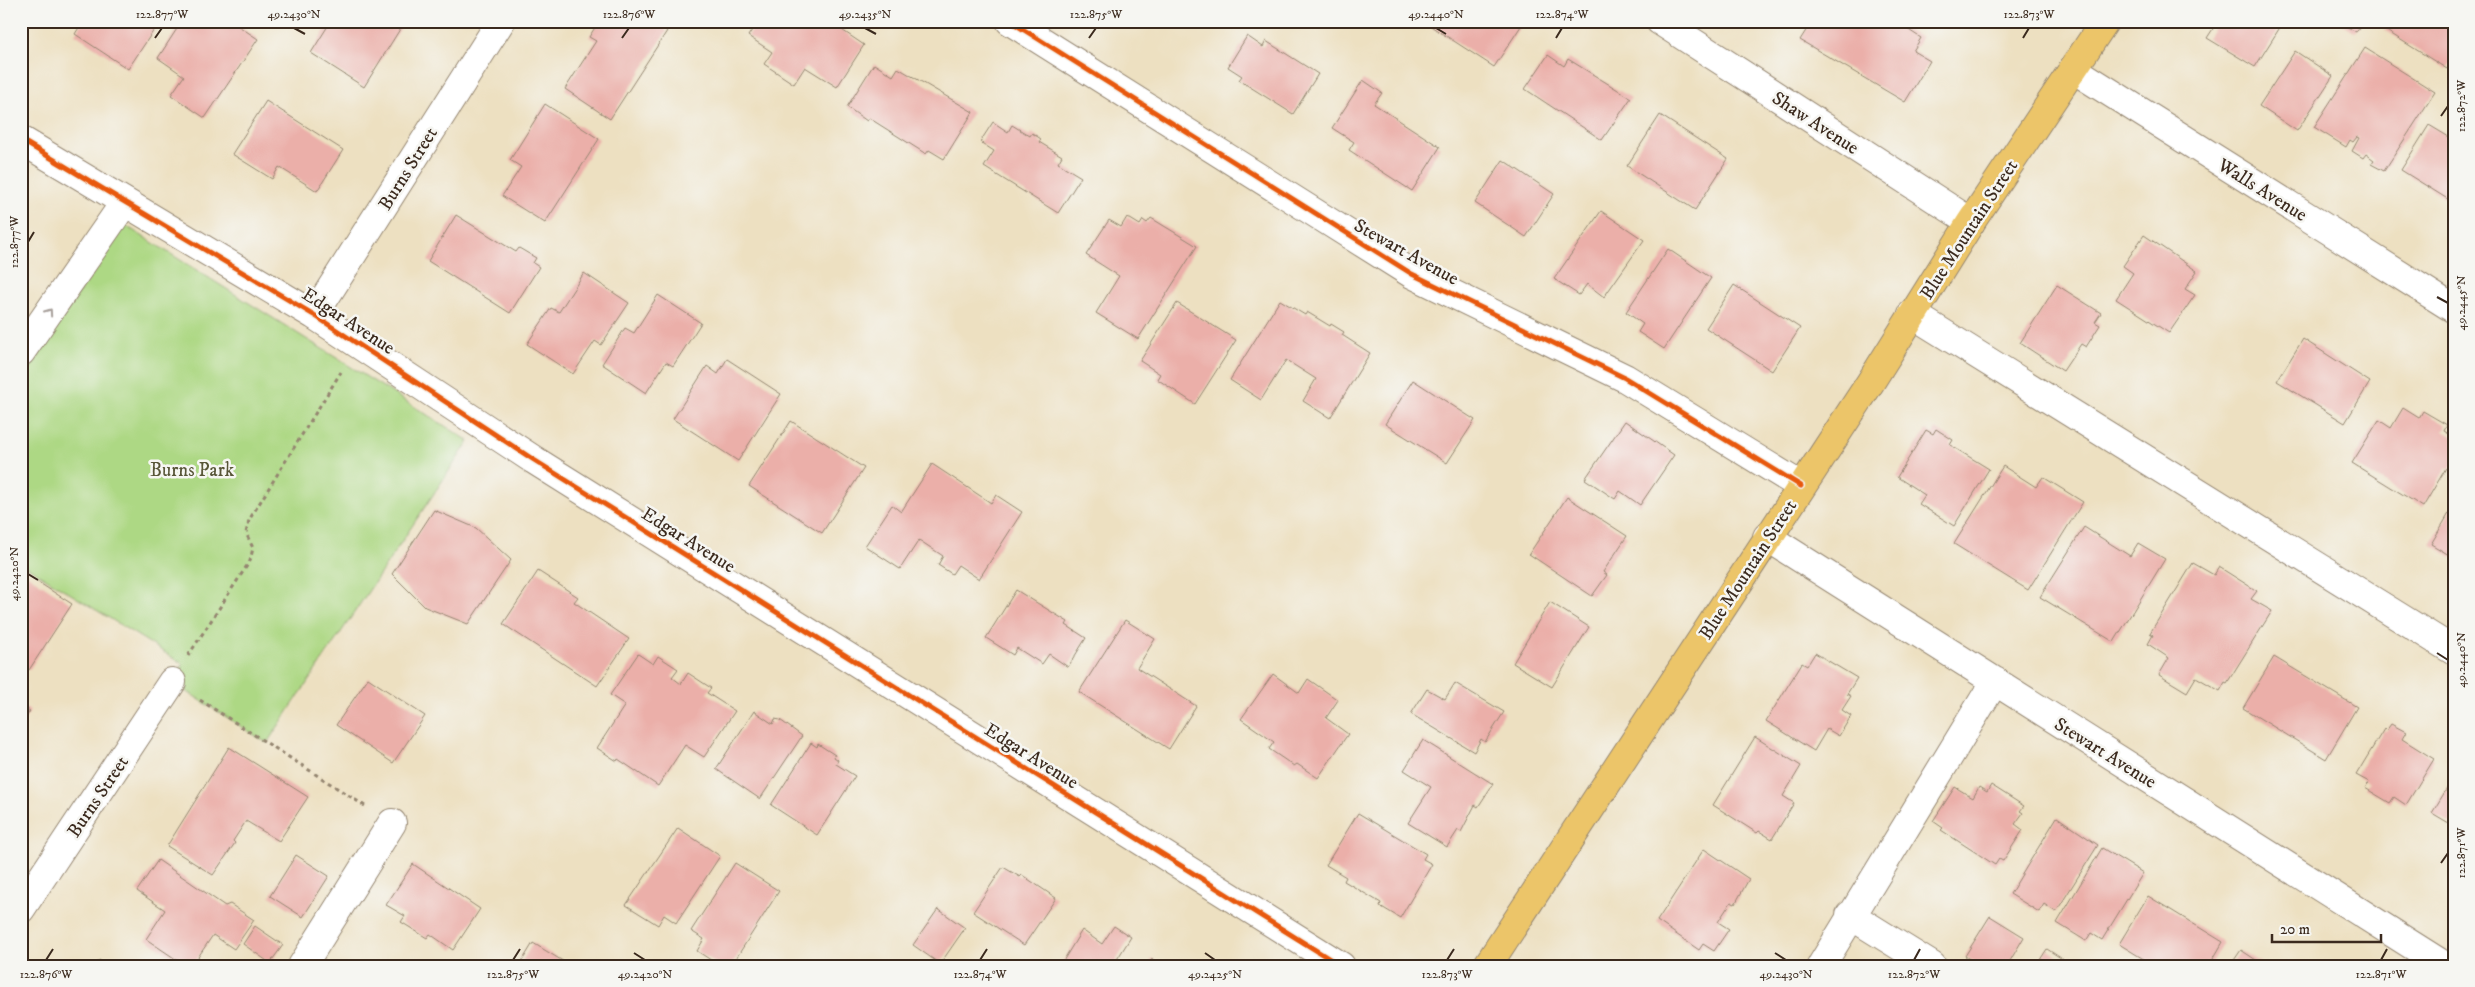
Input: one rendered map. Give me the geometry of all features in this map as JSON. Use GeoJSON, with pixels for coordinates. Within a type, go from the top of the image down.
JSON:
{"type":"FeatureCollection","features":[{"type":"Feature","properties":{"kind":"main road","name":"Blue Mountain Street"},"geometry":{"type":"LineString","coordinates":[[1487,966],[2105,21]]}},
{"type":"Feature","properties":{"kind":"street","name":"Burns Street"},"geometry":{"type":"LineString","coordinates":[[314,315],[501,21]]}},
{"type":"Feature","properties":{"kind":"street","name":"Stewart Avenue"},"geometry":{"type":"LineString","coordinates":[[1010,21],[1412,274],[1625,378],[1801,486]]}},
{"type":"Feature","properties":{"kind":"street","name":"Shaw Avenue"},"geometry":{"type":"LineString","coordinates":[[1660,21],[1972,222]]}},
{"type":"Feature","properties":{"kind":"street","name":"Walls Avenue"},"geometry":{"type":"LineString","coordinates":[[2073,69],[2454,309]]}},
{"type":"Feature","properties":{"kind":"street","name":"Edgar Avenue"},"geometry":{"type":"LineString","coordinates":[[21,140],[314,315],[534,460],[1341,966]]}},
{"type":"Feature","properties":{"kind":"street"},"geometry":{"type":"LineString","coordinates":[[21,352],[125,202]]}},
{"type":"Feature","properties":{"kind":"street"},"geometry":{"type":"LineString","coordinates":[[1912,314],[2454,651]]}},
{"type":"Feature","properties":{"kind":"street","name":"Stewart Avenue"},"geometry":{"type":"LineString","coordinates":[[1767,537],[2445,966]]}},
{"type":"Feature","properties":{"kind":"street"},"geometry":{"type":"LineString","coordinates":[[1821,966],[1850,915],[1995,681]]}},
{"type":"Feature","properties":{"kind":"street","name":"Burns Street"},"geometry":{"type":"LineString","coordinates":[[21,910],[172,682]]}},
{"type":"Feature","properties":{"kind":"street"},"geometry":{"type":"LineString","coordinates":[[306,965],[392,823]]}},
{"type":"Feature","properties":{"kind":"street"},"geometry":{"type":"LineString","coordinates":[[1850,915],[1932,966]]}},
{"type":"Feature","properties":{"kind":"path"},"geometry":{"type":"LineString","coordinates":[[358,343],[249,520],[246,533],[253,548],[250,561],[172,682],[392,823]]}},
{"type":"Feature","properties":{"kind":"green space","name":"Burns Park"},"geometry":{"type":"Polygon","coordinates":[[[123,224],[469,441],[267,743],[172,682],[183,664],[21,563],[21,383],[123,224]]]}},
{"type":"Feature","properties":{"kind":"building"},"geometry":{"type":"Polygon","coordinates":[[[83,21],[160,21],[128,69],[75,34],[83,21]]]}},
{"type":"Feature","properties":{"kind":"building"},"geometry":{"type":"Polygon","coordinates":[[[182,21],[231,21],[258,39],[205,118],[171,95],[184,76],[158,58],[182,21]]]}},
{"type":"Feature","properties":{"kind":"building"},"geometry":{"type":"Polygon","coordinates":[[[331,21],[405,21],[364,87],[311,53],[331,21]]]}},
{"type":"Feature","properties":{"kind":"building"},"geometry":{"type":"Polygon","coordinates":[[[599,21],[653,21],[667,31],[610,119],[565,89],[596,41],[589,37],[599,21]]]}},
{"type":"Feature","properties":{"kind":"building"},"geometry":{"type":"Polygon","coordinates":[[[758,21],[835,21],[833,24],[864,45],[837,87],[805,67],[794,84],[764,64],[772,52],[748,36],[758,21]]]}},
{"type":"Feature","properties":{"kind":"building"},"geometry":{"type":"Polygon","coordinates":[[[1423,21],[1519,21],[1523,23],[1494,67],[1423,21]]]}},
{"type":"Feature","properties":{"kind":"building"},"geometry":{"type":"Polygon","coordinates":[[[1812,21],[1895,21],[1921,38],[1913,51],[1930,61],[1905,102],[1800,40],[1812,21]]]}},
{"type":"Feature","properties":{"kind":"building"},"geometry":{"type":"Polygon","coordinates":[[[2218,21],[2284,21],[2255,67],[2207,38],[2218,21]]]}},
{"type":"Feature","properties":{"kind":"building"},"geometry":{"type":"Polygon","coordinates":[[[2338,21],[2363,21],[2356,32],[2338,21]]]}},
{"type":"Feature","properties":{"kind":"building"},"geometry":{"type":"Polygon","coordinates":[[[2391,21],[2444,21],[2454,27],[2454,58],[2447,69],[2385,30],[2391,21]]]}},
{"type":"Feature","properties":{"kind":"building"},"geometry":{"type":"Polygon","coordinates":[[[1247,36],[1263,47],[1266,41],[1318,74],[1293,114],[1239,80],[1242,76],[1228,67],[1247,36]]]}},
{"type":"Feature","properties":{"kind":"building"},"geometry":{"type":"Polygon","coordinates":[[[2365,48],[2435,92],[2384,171],[2371,164],[2374,160],[2366,154],[2363,158],[2352,151],[2359,138],[2357,137],[2353,142],[2350,140],[2346,147],[2314,127],[2365,48]]]}},
{"type":"Feature","properties":{"kind":"building"},"geometry":{"type":"Polygon","coordinates":[[[2295,51],[2333,76],[2297,131],[2259,106],[2295,51]]]}},
{"type":"Feature","properties":{"kind":"building"},"geometry":{"type":"Polygon","coordinates":[[[1548,55],[1564,66],[1568,59],[1631,98],[1602,140],[1525,89],[1548,55]]]}},
{"type":"Feature","properties":{"kind":"building"},"geometry":{"type":"Polygon","coordinates":[[[874,64],[893,76],[898,68],[973,112],[944,159],[929,150],[926,154],[869,118],[867,121],[847,107],[874,64]]]}},
{"type":"Feature","properties":{"kind":"building"},"geometry":{"type":"Polygon","coordinates":[[[1363,80],[1382,93],[1374,104],[1440,147],[1412,191],[1349,150],[1354,142],[1332,128],[1363,80]]]}},
{"type":"Feature","properties":{"kind":"building"},"geometry":{"type":"Polygon","coordinates":[[[266,101],[343,150],[317,191],[279,167],[272,179],[232,154],[266,101]]]}},
{"type":"Feature","properties":{"kind":"building"},"geometry":{"type":"Polygon","coordinates":[[[545,104],[599,139],[545,223],[502,196],[521,167],[510,160],[545,104]]]}},
{"type":"Feature","properties":{"kind":"building"},"geometry":{"type":"Polygon","coordinates":[[[1660,115],[1728,159],[1695,210],[1627,166],[1660,115]]]}},
{"type":"Feature","properties":{"kind":"building"},"geometry":{"type":"Polygon","coordinates":[[[993,122],[1008,132],[1012,125],[1030,136],[1032,133],[1041,139],[1039,142],[1062,156],[1058,163],[1081,177],[1058,213],[984,167],[994,151],[980,142],[993,122]]]}},
{"type":"Feature","properties":{"kind":"building"},"geometry":{"type":"Polygon","coordinates":[[[2429,125],[2454,140],[2454,203],[2401,170],[2429,125]]]}},
{"type":"Feature","properties":{"kind":"building"},"geometry":{"type":"Polygon","coordinates":[[[1503,160],[1554,194],[1526,237],[1475,203],[1503,160]]]}},
{"type":"Feature","properties":{"kind":"building"},"geometry":{"type":"Polygon","coordinates":[[[1601,211],[1644,240],[1604,297],[1587,284],[1579,295],[1554,279],[1601,211]]]}},
{"type":"Feature","properties":{"kind":"building"},"geometry":{"type":"Polygon","coordinates":[[[456,215],[516,252],[519,248],[536,258],[533,263],[539,267],[510,313],[428,261],[456,215]]]}},
{"type":"Feature","properties":{"kind":"building"},"geometry":{"type":"Polygon","coordinates":[[[1127,217],[1140,225],[1143,220],[1147,223],[1151,218],[1197,246],[1138,339],[1096,313],[1119,276],[1086,255],[1109,220],[1121,227],[1127,217]]]}},
{"type":"Feature","properties":{"kind":"building"},"geometry":{"type":"Polygon","coordinates":[[[2144,235],[2197,271],[2185,289],[2195,295],[2169,333],[2116,299],[2133,273],[2123,266],[2144,235]]]}},
{"type":"Feature","properties":{"kind":"building"},"geometry":{"type":"Polygon","coordinates":[[[1668,249],[1711,278],[1664,349],[1638,332],[1643,324],[1626,312],[1668,249]]]}},
{"type":"Feature","properties":{"kind":"building"},"geometry":{"type":"Polygon","coordinates":[[[584,273],[629,303],[601,345],[595,341],[573,374],[527,344],[551,308],[559,312],[584,273]]]}},
{"type":"Feature","properties":{"kind":"building"},"geometry":{"type":"Polygon","coordinates":[[[1734,285],[1800,328],[1772,371],[1706,328],[1734,285]]]}},
{"type":"Feature","properties":{"kind":"building"},"geometry":{"type":"Polygon","coordinates":[[[2057,285],[2101,313],[2095,322],[2100,325],[2086,347],[2081,344],[2063,371],[2020,343],[2057,285]]]}},
{"type":"Feature","properties":{"kind":"building"},"geometry":{"type":"Polygon","coordinates":[[[658,295],[701,323],[673,366],[666,362],[646,393],[602,364],[625,328],[634,333],[658,295]]]}},
{"type":"Feature","properties":{"kind":"building"},"geometry":{"type":"Polygon","coordinates":[[[1280,300],[1305,315],[1307,312],[1330,326],[1331,324],[1344,332],[1342,335],[1370,353],[1330,418],[1303,401],[1316,379],[1286,360],[1261,400],[1230,380],[1280,300]]]}},
{"type":"Feature","properties":{"kind":"building"},"geometry":{"type":"Polygon","coordinates":[[[1177,303],[1236,340],[1195,404],[1157,379],[1160,374],[1140,361],[1177,303]]]}},
{"type":"Feature","properties":{"kind":"building"},"geometry":{"type":"Polygon","coordinates":[[[2303,339],[2370,382],[2345,423],[2277,381],[2303,339]]]}},
{"type":"Feature","properties":{"kind":"building"},"geometry":{"type":"Polygon","coordinates":[[[727,359],[781,394],[738,461],[673,419],[707,366],[718,374],[727,359]]]}},
{"type":"Feature","properties":{"kind":"building"},"geometry":{"type":"Polygon","coordinates":[[[1413,380],[1475,420],[1447,463],[1385,424],[1413,380]]]}},
{"type":"Feature","properties":{"kind":"building"},"geometry":{"type":"Polygon","coordinates":[[[2403,408],[2419,418],[2423,411],[2447,425],[2444,431],[2454,437],[2454,462],[2449,470],[2446,468],[2423,507],[2352,463],[2379,420],[2391,428],[2403,408]]]}},
{"type":"Feature","properties":{"kind":"building"},"geometry":{"type":"Polygon","coordinates":[[[791,421],[864,468],[822,533],[749,486],[791,421]]]}},
{"type":"Feature","properties":{"kind":"building"},"geometry":{"type":"Polygon","coordinates":[[[1625,421],[1674,455],[1640,505],[1620,491],[1615,499],[1585,479],[1625,421]]]}},
{"type":"Feature","properties":{"kind":"building"},"geometry":{"type":"Polygon","coordinates":[[[1936,429],[1953,440],[1950,445],[1989,469],[1954,526],[1919,504],[1925,495],[1897,477],[1926,430],[1933,434],[1936,429]]]}},
{"type":"Feature","properties":{"kind":"building"},"geometry":{"type":"Polygon","coordinates":[[[932,464],[991,503],[996,495],[1022,512],[979,579],[958,565],[952,574],[938,565],[943,556],[919,540],[900,569],[865,546],[892,505],[901,512],[932,464]]]}},
{"type":"Feature","properties":{"kind":"building"},"geometry":{"type":"Polygon","coordinates":[[[2003,466],[2036,487],[2043,477],[2083,502],[2028,590],[1954,544],[2003,466]]]}},
{"type":"Feature","properties":{"kind":"building"},"geometry":{"type":"Polygon","coordinates":[[[1567,497],[1627,536],[1603,572],[1607,575],[1592,596],[1529,554],[1567,497]]]}},
{"type":"Feature","properties":{"kind":"building"},"geometry":{"type":"Polygon","coordinates":[[[2454,505],[2454,558],[2431,544],[2454,505]]]}},
{"type":"Feature","properties":{"kind":"building"},"geometry":{"type":"Polygon","coordinates":[[[434,510],[476,528],[511,560],[468,624],[425,607],[392,574],[434,510]]]}},
{"type":"Feature","properties":{"kind":"building"},"geometry":{"type":"Polygon","coordinates":[[[2084,527],[2130,556],[2138,543],[2165,559],[2114,642],[2040,597],[2084,527]]]}},
{"type":"Feature","properties":{"kind":"building"},"geometry":{"type":"Polygon","coordinates":[[[2193,563],[2214,575],[2219,567],[2257,591],[2251,599],[2272,611],[2227,683],[2225,682],[2220,691],[2196,677],[2187,692],[2159,675],[2169,658],[2148,644],[2153,635],[2150,633],[2193,563]]]}},
{"type":"Feature","properties":{"kind":"building"},"geometry":{"type":"Polygon","coordinates":[[[21,571],[72,604],[29,670],[21,665],[21,571]]]}},
{"type":"Feature","properties":{"kind":"building"},"geometry":{"type":"Polygon","coordinates":[[[538,571],[578,597],[574,602],[629,639],[597,686],[503,624],[538,571]]]}},
{"type":"Feature","properties":{"kind":"building"},"geometry":{"type":"Polygon","coordinates":[[[1016,590],[1068,622],[1066,625],[1086,638],[1068,667],[1049,654],[1042,664],[1017,648],[1013,655],[986,638],[1016,590]]]}},
{"type":"Feature","properties":{"kind":"building"},"geometry":{"type":"Polygon","coordinates":[[[1550,602],[1589,627],[1552,687],[1513,663],[1550,602]]]}},
{"type":"Feature","properties":{"kind":"building"},"geometry":{"type":"Polygon","coordinates":[[[1125,620],[1155,639],[1137,668],[1196,706],[1169,749],[1079,692],[1125,620]]]}},
{"type":"Feature","properties":{"kind":"building"},"geometry":{"type":"Polygon","coordinates":[[[1815,653],[1857,678],[1847,694],[1851,696],[1842,710],[1851,716],[1839,736],[1827,729],[1814,751],[1766,721],[1802,663],[1807,666],[1815,653]]]}},
{"type":"Feature","properties":{"kind":"building"},"geometry":{"type":"Polygon","coordinates":[[[638,654],[653,664],[658,656],[678,669],[672,677],[681,684],[688,673],[711,688],[707,693],[735,711],[704,757],[685,745],[658,786],[618,759],[617,761],[597,748],[625,705],[610,695],[638,654]]]}},
{"type":"Feature","properties":{"kind":"building"},"geometry":{"type":"Polygon","coordinates":[[[2274,657],[2357,707],[2326,759],[2243,708],[2274,657]]]}},
{"type":"Feature","properties":{"kind":"building"},"geometry":{"type":"Polygon","coordinates":[[[1273,674],[1299,693],[1308,679],[1338,700],[1326,718],[1348,734],[1318,778],[1297,764],[1294,766],[1269,749],[1274,742],[1241,719],[1273,674]]]}},
{"type":"Feature","properties":{"kind":"building"},"geometry":{"type":"Polygon","coordinates":[[[368,678],[425,716],[393,763],[336,725],[368,678]]]}},
{"type":"Feature","properties":{"kind":"building"},"geometry":{"type":"Polygon","coordinates":[[[1455,683],[1504,712],[1485,742],[1481,739],[1474,752],[1411,714],[1427,689],[1445,699],[1455,683]]]}},
{"type":"Feature","properties":{"kind":"building"},"geometry":{"type":"Polygon","coordinates":[[[21,706],[30,711],[21,725],[21,706]]]}},
{"type":"Feature","properties":{"kind":"building"},"geometry":{"type":"Polygon","coordinates":[[[754,711],[773,724],[775,719],[780,720],[802,736],[760,799],[716,769],[754,711]]]}},
{"type":"Feature","properties":{"kind":"building"},"geometry":{"type":"Polygon","coordinates":[[[2391,724],[2406,732],[2402,739],[2434,759],[2406,805],[2394,797],[2390,803],[2365,788],[2369,782],[2356,775],[2384,729],[2386,731],[2391,724]]]}},
{"type":"Feature","properties":{"kind":"building"},"geometry":{"type":"Polygon","coordinates":[[[1755,737],[1801,766],[1783,796],[1794,803],[1772,839],[1759,831],[1757,833],[1713,805],[1755,737]]]}},
{"type":"Feature","properties":{"kind":"building"},"geometry":{"type":"Polygon","coordinates":[[[1423,740],[1493,784],[1478,807],[1475,805],[1461,832],[1458,830],[1447,847],[1408,823],[1431,787],[1404,770],[1423,740]]]}},
{"type":"Feature","properties":{"kind":"building"},"geometry":{"type":"Polygon","coordinates":[[[811,743],[817,747],[818,744],[835,755],[834,757],[838,760],[836,764],[855,776],[817,835],[771,805],[811,743]]]}},
{"type":"Feature","properties":{"kind":"building"},"geometry":{"type":"Polygon","coordinates":[[[229,747],[308,797],[279,841],[246,821],[233,841],[235,843],[213,875],[167,846],[229,747]]]}},
{"type":"Feature","properties":{"kind":"building"},"geometry":{"type":"Polygon","coordinates":[[[2454,777],[2454,826],[2432,813],[2454,777]]]}},
{"type":"Feature","properties":{"kind":"building"},"geometry":{"type":"Polygon","coordinates":[[[1991,785],[2024,806],[2020,811],[2023,813],[2015,824],[2023,830],[2003,861],[1999,859],[1995,865],[1941,830],[1943,828],[1933,821],[1955,787],[1973,798],[1979,787],[1987,792],[1991,785]]]}},
{"type":"Feature","properties":{"kind":"building"},"geometry":{"type":"Polygon","coordinates":[[[1358,813],[1426,854],[1423,859],[1432,864],[1400,918],[1380,906],[1381,903],[1344,881],[1346,877],[1326,865],[1358,813]]]}},
{"type":"Feature","properties":{"kind":"building"},"geometry":{"type":"Polygon","coordinates":[[[2057,817],[2098,845],[2056,912],[2044,904],[2039,912],[2010,894],[2057,817]]]}},
{"type":"Feature","properties":{"kind":"building"},"geometry":{"type":"Polygon","coordinates":[[[678,828],[720,856],[676,923],[664,915],[658,925],[626,905],[678,828]]]}},
{"type":"Feature","properties":{"kind":"building"},"geometry":{"type":"Polygon","coordinates":[[[2102,848],[2143,873],[2102,940],[2091,933],[2086,941],[2057,923],[2102,848]]]}},
{"type":"Feature","properties":{"kind":"building"},"geometry":{"type":"Polygon","coordinates":[[[1704,849],[1749,879],[1735,904],[1731,902],[1718,922],[1729,929],[1714,951],[1703,944],[1699,950],[1657,921],[1704,849]]]}},
{"type":"Feature","properties":{"kind":"building"},"geometry":{"type":"Polygon","coordinates":[[[296,855],[329,876],[303,917],[270,896],[296,855]]]}},
{"type":"Feature","properties":{"kind":"building"},"geometry":{"type":"Polygon","coordinates":[[[158,860],[225,906],[230,904],[254,920],[234,949],[213,935],[192,966],[186,966],[146,939],[165,910],[137,891],[158,860]]]}},
{"type":"Feature","properties":{"kind":"building"},"geometry":{"type":"Polygon","coordinates":[[[735,863],[779,891],[731,966],[720,966],[697,951],[704,939],[691,931],[735,863]]]}},
{"type":"Feature","properties":{"kind":"building"},"geometry":{"type":"Polygon","coordinates":[[[413,864],[480,909],[453,950],[430,934],[427,938],[401,922],[405,916],[386,905],[413,864]]]}},
{"type":"Feature","properties":{"kind":"building"},"geometry":{"type":"Polygon","coordinates":[[[1003,867],[1020,877],[1022,875],[1056,898],[1024,945],[973,912],[1003,867]]]}},
{"type":"Feature","properties":{"kind":"building"},"geometry":{"type":"Polygon","coordinates":[[[2148,896],[2223,942],[2209,966],[2155,966],[2119,944],[2148,896]]]}},
{"type":"Feature","properties":{"kind":"building"},"geometry":{"type":"Polygon","coordinates":[[[938,909],[965,928],[940,964],[913,945],[938,909]]]}},
{"type":"Feature","properties":{"kind":"building"},"geometry":{"type":"Polygon","coordinates":[[[1990,916],[2024,937],[2007,966],[1980,966],[1965,956],[1990,916]]]}},
{"type":"Feature","properties":{"kind":"building"},"geometry":{"type":"Polygon","coordinates":[[[255,926],[283,945],[270,963],[243,944],[255,926]]]}},
{"type":"Feature","properties":{"kind":"building"},"geometry":{"type":"Polygon","coordinates":[[[1114,926],[1131,937],[1116,961],[1124,966],[1060,966],[1082,930],[1102,944],[1114,926]]]}},
{"type":"Feature","properties":{"kind":"building"},"geometry":{"type":"Polygon","coordinates":[[[533,943],[571,966],[519,966],[533,943]]]}},
{"type":"Feature","properties":{"kind":"building"},"geometry":{"type":"Polygon","coordinates":[[[2047,949],[2073,966],[2036,966],[2047,949]]]}},
{"type":"Feature","properties":{"kind":"building"},"geometry":{"type":"Polygon","coordinates":[[[2241,950],[2265,966],[2230,966],[2241,950]]]}},
{"type":"Feature","properties":{"kind":"building"},"geometry":{"type":"Polygon","coordinates":[[[1152,959],[1163,966],[1148,966],[1152,959]]]}},
{"type":"Feature","properties":{"kind":"building"},"geometry":{"type":"Polygon","coordinates":[[[99,960],[108,966],[96,966],[99,960]]]}},
{"type":"Feature","properties":{"kind":"cycle path"},"geometry":{"type":"LineString","coordinates":[[1010,21],[1412,274],[1625,378],[1801,486]]}},
{"type":"Feature","properties":{"kind":"cycle path"},"geometry":{"type":"LineString","coordinates":[[21,140],[314,315],[534,460],[1341,966]]}}]}
